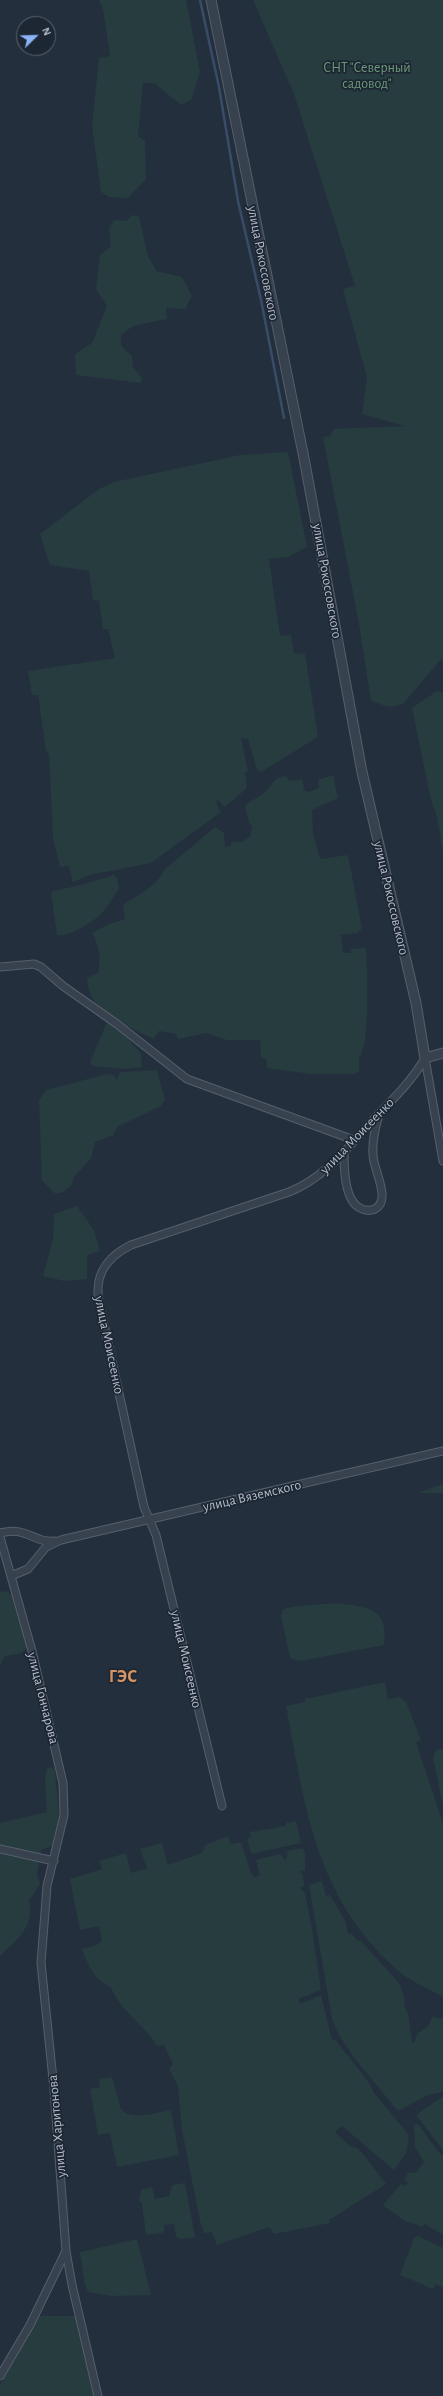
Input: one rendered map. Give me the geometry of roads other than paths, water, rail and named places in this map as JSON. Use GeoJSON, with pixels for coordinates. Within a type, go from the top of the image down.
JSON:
{"type":"FeatureCollection","features":[{"type":"Feature","properties":{"kind":"street","name":"улица Рокоссовского"},"geometry":{"type":"LineString","coordinates":[[211,0],[305,466],[360,765],[416,1003],[443,1161]]}},
{"type":"Feature","properties":{"kind":"street"},"geometry":{"type":"LineString","coordinates":[[0,967],[34,964],[41,967],[63,986],[117,1024],[187,1079],[354,1140]]}},
{"type":"Feature","properties":{"kind":"street"},"geometry":{"type":"LineString","coordinates":[[425,1058],[443,1053]]}},
{"type":"Feature","properties":{"kind":"street","name":"улица Моисеенко"},"geometry":{"type":"LineString","coordinates":[[222,1806],[156,1535],[150,1520],[133,1460],[97,1294],[98,1279],[103,1267],[117,1253],[131,1245],[297,1189],[318,1176],[344,1151],[410,1081],[425,1058]]}},
{"type":"Feature","properties":{"kind":"street"},"geometry":{"type":"LineString","coordinates":[[344,1151],[348,1186],[354,1203],[366,1210],[374,1209],[381,1204],[383,1195],[372,1155],[373,1139],[379,1113]]}},
{"type":"Feature","properties":{"kind":"street","name":"улица Вяземского"},"geometry":{"type":"LineString","coordinates":[[61,1540],[443,1451]]}},
{"type":"Feature","properties":{"kind":"street"},"geometry":{"type":"LineString","coordinates":[[0,1533],[16,1530],[44,1541],[61,1540]]}},
{"type":"Feature","properties":{"kind":"street"},"geometry":{"type":"LineString","coordinates":[[30,1535],[37,1546],[37,1558]]}},
{"type":"Feature","properties":{"kind":"street","name":"улица Гончарова"},"geometry":{"type":"LineString","coordinates":[[0,1537],[32,1652],[64,1783],[64,1815],[54,1861]]}},
{"type":"Feature","properties":{"kind":"street"},"geometry":{"type":"LineString","coordinates":[[11,1576],[28,1569],[46,1547],[61,1540]]}},
{"type":"Feature","properties":{"kind":"street"},"geometry":{"type":"LineString","coordinates":[[0,1849],[54,1861]]}},
{"type":"Feature","properties":{"kind":"street","name":"улица Харитонова"},"geometry":{"type":"LineString","coordinates":[[54,1861],[47,1886],[43,1912],[41,1963],[55,2096],[66,2251],[72,2285],[98,2396]]}},
{"type":"Feature","properties":{"kind":"street"},"geometry":{"type":"LineString","coordinates":[[0,2376],[30,2325],[66,2251]]}},
{"type":"Feature","properties":{"kind":"waterway"},"geometry":{"type":"LineString","coordinates":[[200,0],[219,87],[238,201],[261,300],[284,418]]}},
{"type":"Feature","properties":{"kind":"district","name":"ГЭС"},"geometry":{"type":"Point","coordinates":[123,1677]}},
{"type":"Feature","properties":{"kind":"park label","name":"СНТ \"Северный садовод\""},"geometry":{"type":"Point","coordinates":[367,76]}}]}
